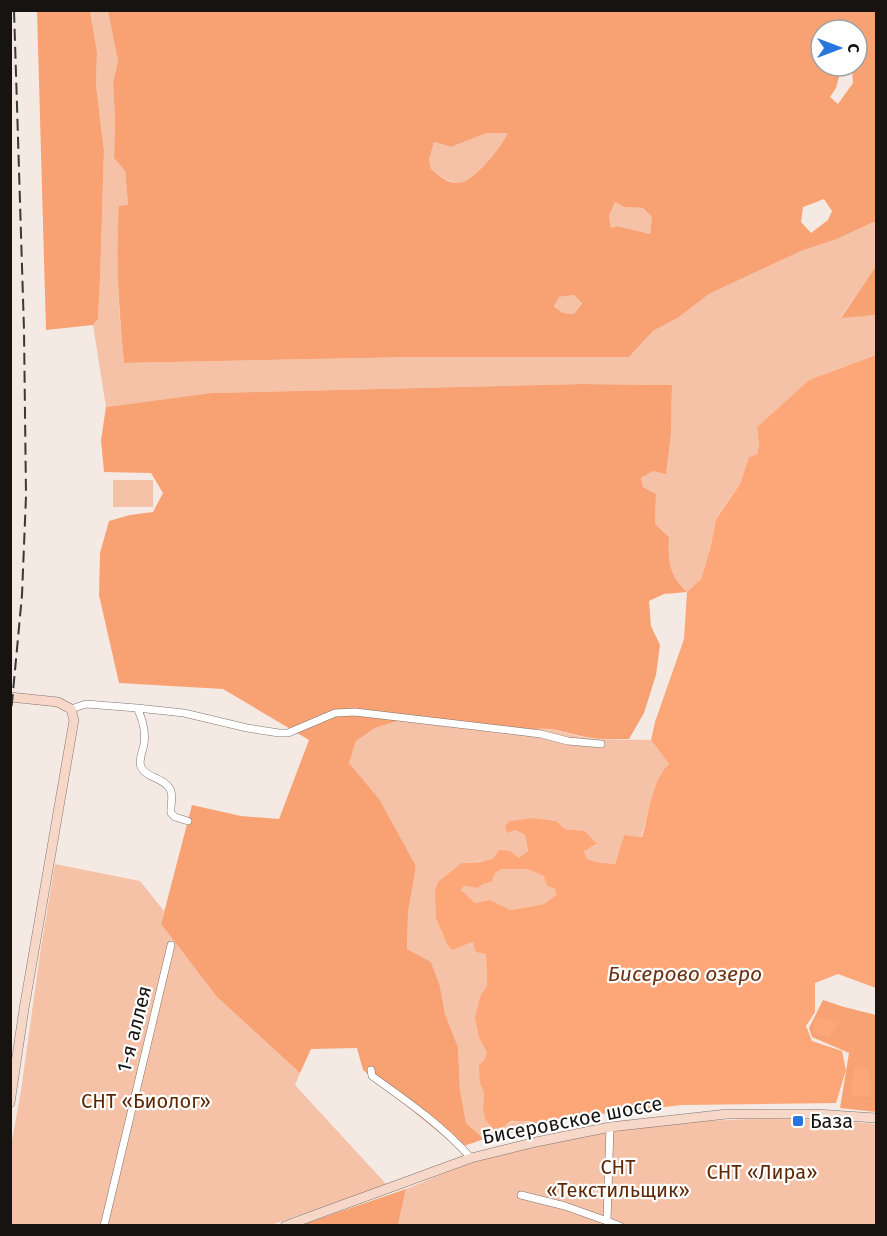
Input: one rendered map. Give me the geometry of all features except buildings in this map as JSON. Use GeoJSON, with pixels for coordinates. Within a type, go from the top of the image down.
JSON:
{"type":"FeatureCollection","features":[{"type":"Feature","properties":{"kind":"main road"},"geometry":{"type":"LineString","coordinates":[[10,697],[58,702],[71,709],[74,720],[10,1103]]}},
{"type":"Feature","properties":{"kind":"main road","name":"Бисеровское шоссе"},"geometry":{"type":"LineString","coordinates":[[285,1226],[471,1158],[610,1127],[727,1114],[816,1114],[876,1118]]}},
{"type":"Feature","properties":{"kind":"street"},"geometry":{"type":"LineString","coordinates":[[71,709],[86,704],[184,712],[266,732],[288,733],[335,713],[355,712],[541,734],[568,741],[601,744]]}},
{"type":"Feature","properties":{"kind":"street"},"geometry":{"type":"LineString","coordinates":[[137,708],[144,723],[141,767],[168,785],[172,794],[171,813],[175,817],[188,821]]}},
{"type":"Feature","properties":{"kind":"street","name":"1-я аллея"},"geometry":{"type":"LineString","coordinates":[[104,1226],[171,945]]}},
{"type":"Feature","properties":{"kind":"street"},"geometry":{"type":"LineString","coordinates":[[371,1070],[372,1076],[458,1143],[471,1158]]}},
{"type":"Feature","properties":{"kind":"street"},"geometry":{"type":"LineString","coordinates":[[607,1221],[610,1127]]}},
{"type":"Feature","properties":{"kind":"street"},"geometry":{"type":"LineString","coordinates":[[521,1195],[565,1206],[620,1226]]}},
{"type":"Feature","properties":{"kind":"green space"},"geometry":{"type":"Polygon","coordinates":[[[90,11],[108,11],[118,61],[113,82],[114,158],[125,171],[128,205],[117,237],[119,309],[124,363],[415,357],[629,357],[653,331],[679,317],[709,294],[801,251],[837,239],[876,221],[876,266],[841,317],[876,315],[876,355],[809,380],[757,427],[759,445],[757,454],[749,457],[740,484],[716,518],[701,579],[687,592],[673,574],[669,537],[655,524],[656,494],[643,487],[641,478],[653,471],[666,473],[671,435],[672,385],[581,384],[211,393],[106,407],[93,325],[98,319],[104,151],[96,85],[97,52],[90,11]]]}},
{"type":"Feature","properties":{"kind":"green space"},"geometry":{"type":"Polygon","coordinates":[[[487,133],[508,133],[493,156],[470,178],[456,183],[439,176],[431,169],[429,160],[434,142],[451,147],[487,133]]]}},
{"type":"Feature","properties":{"kind":"green space"},"geometry":{"type":"Polygon","coordinates":[[[615,202],[624,207],[643,208],[652,217],[650,234],[619,226],[611,228],[609,216],[615,202]]]}},
{"type":"Feature","properties":{"kind":"green space"},"geometry":{"type":"Polygon","coordinates":[[[574,295],[582,302],[574,314],[563,313],[554,305],[559,297],[574,295]]]}},
{"type":"Feature","properties":{"kind":"green space"},"geometry":{"type":"Polygon","coordinates":[[[113,480],[153,480],[153,507],[113,507],[113,480]]]}},
{"type":"Feature","properties":{"kind":"green space"},"geometry":{"type":"Polygon","coordinates":[[[407,718],[529,730],[545,729],[597,739],[651,740],[669,764],[656,787],[641,837],[624,835],[615,864],[587,859],[584,850],[597,845],[585,831],[565,829],[556,821],[535,818],[515,830],[525,835],[528,851],[519,858],[462,863],[441,931],[452,950],[473,942],[486,954],[487,986],[481,994],[479,1038],[487,1053],[480,1084],[484,1093],[483,1106],[503,1127],[517,1121],[527,1121],[543,1126],[484,1139],[466,1123],[460,1090],[458,1047],[445,1014],[440,986],[431,962],[407,949],[408,913],[416,866],[399,836],[349,763],[356,741],[375,728],[407,718]]]}},
{"type":"Feature","properties":{"kind":"green space","name":"СНТ «Биолог»"},"geometry":{"type":"Polygon","coordinates":[[[55,864],[140,881],[164,911],[161,924],[217,997],[300,1073],[295,1085],[387,1185],[271,1225],[11,1226],[11,1146],[55,864]]]}},
{"type":"Feature","properties":{"kind":"green space"},"geometry":{"type":"Polygon","coordinates":[[[502,869],[527,869],[545,876],[547,886],[555,889],[556,895],[544,904],[511,910],[490,900],[475,903],[461,890],[464,886],[478,888],[492,882],[495,873],[502,869]]]}},
{"type":"Feature","properties":{"kind":"green space"},"geometry":{"type":"Polygon","coordinates":[[[739,1119],[815,1119],[876,1124],[876,1225],[398,1226],[406,1189],[466,1165],[506,1154],[568,1139],[664,1125],[739,1119]]]}},
{"type":"Feature","properties":{"kind":"shaded area"},"geometry":{"type":"Polygon","coordinates":[[[37,11],[90,11],[97,52],[96,85],[104,151],[98,319],[93,325],[46,330],[37,11]]]}},
{"type":"Feature","properties":{"kind":"shaded area"},"geometry":{"type":"Polygon","coordinates":[[[108,11],[876,11],[876,221],[837,239],[801,251],[709,294],[679,317],[653,331],[629,357],[415,357],[124,363],[117,246],[119,206],[128,205],[125,171],[114,158],[113,82],[118,61],[108,11]],[[487,133],[451,147],[434,142],[429,160],[431,169],[450,182],[463,182],[471,178],[486,164],[508,133],[487,133]],[[824,199],[803,207],[801,222],[811,233],[828,220],[832,211],[824,199]],[[615,202],[609,216],[611,228],[618,226],[650,234],[652,217],[643,208],[624,207],[615,202]],[[574,295],[559,297],[554,306],[563,313],[574,314],[582,303],[574,295]]]}},
{"type":"Feature","properties":{"kind":"shaded area"},"geometry":{"type":"Polygon","coordinates":[[[876,266],[876,315],[841,318],[876,266]]]}},
{"type":"Feature","properties":{"kind":"shaded area"},"geometry":{"type":"Polygon","coordinates":[[[581,384],[672,385],[671,435],[666,474],[653,471],[641,478],[643,487],[656,494],[655,524],[669,537],[673,574],[687,592],[664,594],[649,601],[651,626],[660,645],[656,675],[644,713],[629,739],[591,738],[545,729],[529,730],[525,736],[407,718],[375,728],[356,741],[349,763],[379,799],[416,866],[408,913],[407,949],[431,962],[440,986],[445,1014],[458,1047],[460,1090],[466,1123],[484,1139],[458,1148],[363,1070],[357,1048],[311,1049],[300,1073],[217,997],[161,924],[192,805],[241,816],[279,819],[309,740],[223,689],[119,683],[99,595],[100,553],[109,521],[153,512],[163,493],[151,473],[104,472],[101,440],[106,407],[211,393],[581,384]]]}},
{"type":"Feature","properties":{"kind":"shaded area"},"geometry":{"type":"Polygon","coordinates":[[[823,1000],[876,1015],[876,1112],[840,1108],[849,1053],[812,1037],[809,1028],[823,1000]]]}},
{"type":"Feature","properties":{"kind":"shaded area"},"geometry":{"type":"Polygon","coordinates":[[[406,1189],[398,1225],[301,1225],[406,1189]]]}},
{"type":"Feature","properties":{"kind":"water","name":"Бисерово озеро"},"geometry":{"type":"Polygon","coordinates":[[[876,355],[876,988],[838,974],[815,983],[815,1012],[806,1026],[812,1041],[842,1051],[846,1070],[836,1103],[682,1105],[592,1115],[543,1126],[528,1121],[511,1121],[503,1127],[493,1129],[485,1119],[484,1093],[480,1084],[479,1065],[484,1061],[487,1053],[479,1038],[475,1017],[481,994],[487,986],[486,954],[476,952],[473,942],[452,950],[447,944],[436,918],[435,891],[438,882],[462,863],[493,859],[499,850],[510,851],[519,858],[528,851],[525,835],[515,830],[507,833],[505,826],[510,821],[535,818],[556,821],[565,829],[585,831],[597,844],[584,851],[587,859],[596,862],[615,864],[624,835],[642,837],[655,788],[669,764],[651,740],[684,639],[687,592],[701,579],[716,519],[740,484],[749,457],[757,454],[759,445],[757,427],[809,380],[876,355]],[[502,869],[495,873],[492,882],[478,888],[464,886],[461,890],[475,903],[490,900],[511,910],[544,904],[556,895],[555,889],[547,886],[544,876],[527,869],[502,869]]]}},
{"type":"Feature","properties":{"kind":"water"},"geometry":{"type":"Polygon","coordinates":[[[815,1017],[838,1023],[829,1038],[813,1033],[815,1017]]]}},
{"type":"Feature","properties":{"kind":"water"},"geometry":{"type":"Polygon","coordinates":[[[867,1067],[872,1088],[870,1097],[851,1096],[854,1068],[867,1067]]]}},
{"type":"Feature","properties":{"kind":"railway"},"geometry":{"type":"LineString","coordinates":[[10,724],[22,595],[26,496],[24,330],[14,10]]}},
{"type":"Feature","properties":{"kind":"place","name":"База"},"geometry":{"type":"Point","coordinates":[798,1121]}},
{"type":"Feature","properties":{"kind":"park label","name":"СНТ «Лира»"},"geometry":{"type":"Point","coordinates":[762,1172]}},
{"type":"Feature","properties":{"kind":"park label","name":"СНТ «Текстильщик»"},"geometry":{"type":"Point","coordinates":[618,1178]}}]}
